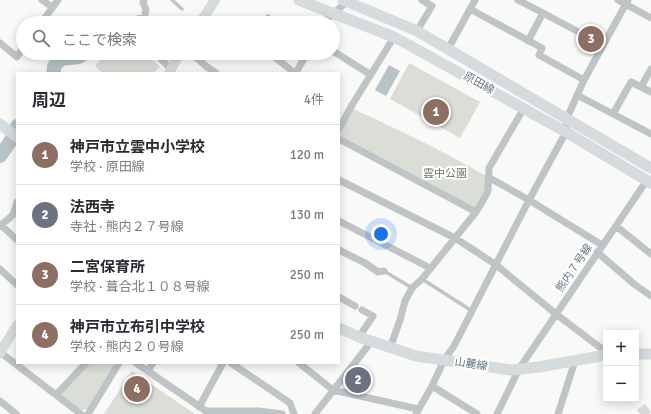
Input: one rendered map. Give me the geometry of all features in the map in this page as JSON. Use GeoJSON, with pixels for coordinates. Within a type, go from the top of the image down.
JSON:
{"type":"FeatureCollection","features":[{"type":"Feature","properties":{"kind":"main road","name":"原田線"},"geometry":{"type":"LineString","coordinates":[[299,0],[339,16]]}},
{"type":"Feature","properties":{"kind":"main road","name":"原田線"},"geometry":{"type":"LineString","coordinates":[[346,1],[418,31],[651,168]]}},
{"type":"Feature","properties":{"kind":"main road","name":"原田線"},"geometry":{"type":"LineString","coordinates":[[340,16],[394,37],[524,108],[649,182]]}},
{"type":"Feature","properties":{"kind":"main road"},"geometry":{"type":"LineString","coordinates":[[3,126],[16,136]]}},
{"type":"Feature","properties":{"kind":"main road","name":"山麓線"},"geometry":{"type":"LineString","coordinates":[[340,329],[371,342],[416,356],[511,370],[540,368],[603,356]]}},
{"type":"Feature","properties":{"kind":"main road"},"geometry":{"type":"LineString","coordinates":[[639,354],[651,354]]}},
{"type":"Feature","properties":{"kind":"street"},"geometry":{"type":"LineString","coordinates":[[42,0],[52,8]]}},
{"type":"Feature","properties":{"kind":"street"},"geometry":{"type":"LineString","coordinates":[[48,16],[58,0]]}},
{"type":"Feature","properties":{"kind":"street"},"geometry":{"type":"LineString","coordinates":[[144,0],[143,2],[146,10],[144,16]]}},
{"type":"Feature","properties":{"kind":"street"},"geometry":{"type":"LineString","coordinates":[[205,16],[215,0]]}},
{"type":"Feature","properties":{"kind":"street"},"geometry":{"type":"LineString","coordinates":[[418,31],[432,6],[422,0]]}},
{"type":"Feature","properties":{"kind":"street"},"geometry":{"type":"LineString","coordinates":[[448,49],[475,0]]}},
{"type":"Feature","properties":{"kind":"street"},"geometry":{"type":"LineString","coordinates":[[518,0],[603,46]]}},
{"type":"Feature","properties":{"kind":"street"},"geometry":{"type":"LineString","coordinates":[[618,0],[627,2],[651,18]]}},
{"type":"Feature","properties":{"kind":"street"},"geometry":{"type":"LineString","coordinates":[[331,16],[346,1]]}},
{"type":"Feature","properties":{"kind":"street"},"geometry":{"type":"LineString","coordinates":[[302,364],[333,390],[417,412],[432,386],[444,360],[454,346],[495,264],[566,132],[567,118],[584,80],[627,2]]}},
{"type":"Feature","properties":{"kind":"street"},"geometry":{"type":"LineString","coordinates":[[470,9],[542,48],[539,55],[584,80]]}},
{"type":"Feature","properties":{"kind":"street"},"geometry":{"type":"LineString","coordinates":[[528,41],[542,13]]}},
{"type":"Feature","properties":{"kind":"street"},"geometry":{"type":"LineString","coordinates":[[340,127],[394,37]]}},
{"type":"Feature","properties":{"kind":"street"},"geometry":{"type":"LineString","coordinates":[[0,43],[16,56]]}},
{"type":"Feature","properties":{"kind":"street"},"geometry":{"type":"LineString","coordinates":[[340,55],[371,75]]}},
{"type":"Feature","properties":{"kind":"street"},"geometry":{"type":"LineString","coordinates":[[161,60],[170,71],[176,60]]}},
{"type":"Feature","properties":{"kind":"street"},"geometry":{"type":"LineString","coordinates":[[199,60],[214,72]]}},
{"type":"Feature","properties":{"kind":"street"},"geometry":{"type":"LineString","coordinates":[[278,60],[294,72]]}},
{"type":"Feature","properties":{"kind":"street"},"geometry":{"type":"LineString","coordinates":[[296,72],[303,60]]}},
{"type":"Feature","properties":{"kind":"street"},"geometry":{"type":"LineString","coordinates":[[641,87],[651,69]]}},
{"type":"Feature","properties":{"kind":"street"},"geometry":{"type":"LineString","coordinates":[[613,114],[631,82],[651,92]]}},
{"type":"Feature","properties":{"kind":"street"},"geometry":{"type":"LineString","coordinates":[[578,95],[651,134]]}},
{"type":"Feature","properties":{"kind":"street"},"geometry":{"type":"LineString","coordinates":[[390,348],[405,301],[412,288],[422,279],[476,212],[486,197],[488,191],[489,168],[524,108]]}},
{"type":"Feature","properties":{"kind":"street"},"geometry":{"type":"LineString","coordinates":[[340,140],[476,212]]}},
{"type":"Feature","properties":{"kind":"street"},"geometry":{"type":"LineString","coordinates":[[488,177],[529,200],[602,246]]}},
{"type":"Feature","properties":{"kind":"street"},"geometry":{"type":"LineString","coordinates":[[340,180],[455,238],[495,264],[556,314],[603,350]]}},
{"type":"Feature","properties":{"kind":"street","name":"熊内７号線"},"geometry":{"type":"LineString","coordinates":[[496,414],[519,370],[602,246],[649,182]]}},
{"type":"Feature","properties":{"kind":"street"},"geometry":{"type":"LineString","coordinates":[[16,205],[12,215],[1,226],[16,239]]}},
{"type":"Feature","properties":{"kind":"street"},"geometry":{"type":"LineString","coordinates":[[340,222],[430,268]]}},
{"type":"Feature","properties":{"kind":"street"},"geometry":{"type":"LineString","coordinates":[[616,226],[651,254]]}},
{"type":"Feature","properties":{"kind":"street"},"geometry":{"type":"LineString","coordinates":[[340,250],[365,263],[378,272],[384,271]]}},
{"type":"Feature","properties":{"kind":"street"},"geometry":{"type":"LineString","coordinates":[[598,252],[634,284],[651,296]]}},
{"type":"Feature","properties":{"kind":"street"},"geometry":{"type":"LineString","coordinates":[[0,269],[16,284]]}},
{"type":"Feature","properties":{"kind":"street"},"geometry":{"type":"LineString","coordinates":[[340,298],[355,306]]}},
{"type":"Feature","properties":{"kind":"street"},"geometry":{"type":"LineString","coordinates":[[359,337],[372,316],[362,310]]}},
{"type":"Feature","properties":{"kind":"street"},"geometry":{"type":"LineString","coordinates":[[16,327],[0,352],[81,414]]}},
{"type":"Feature","properties":{"kind":"street"},"geometry":{"type":"LineString","coordinates":[[315,414],[371,342]]}},
{"type":"Feature","properties":{"kind":"street"},"geometry":{"type":"LineString","coordinates":[[558,414],[575,361]]}},
{"type":"Feature","properties":{"kind":"street"},"geometry":{"type":"LineString","coordinates":[[56,395],[85,364]]}},
{"type":"Feature","properties":{"kind":"street"},"geometry":{"type":"LineString","coordinates":[[88,414],[118,364]]}},
{"type":"Feature","properties":{"kind":"street"},"geometry":{"type":"LineString","coordinates":[[138,364],[206,411],[282,414]]}},
{"type":"Feature","properties":{"kind":"street"},"geometry":{"type":"LineString","coordinates":[[148,371],[152,364]]}},
{"type":"Feature","properties":{"kind":"street"},"geometry":{"type":"LineString","coordinates":[[199,407],[222,364]]}},
{"type":"Feature","properties":{"kind":"street"},"geometry":{"type":"LineString","coordinates":[[232,364],[290,403],[294,414]]}},
{"type":"Feature","properties":{"kind":"street"},"geometry":{"type":"LineString","coordinates":[[432,386],[477,414]]}},
{"type":"Feature","properties":{"kind":"street"},"geometry":{"type":"LineString","coordinates":[[0,401],[16,414]]}},
{"type":"Feature","properties":{"kind":"lane"},"geometry":{"type":"LineString","coordinates":[[172,0],[182,9]]}},
{"type":"Feature","properties":{"kind":"lane"},"geometry":{"type":"LineString","coordinates":[[384,271],[412,288]]}},
{"type":"Feature","properties":{"kind":"lane"},"geometry":{"type":"LineString","coordinates":[[422,279],[472,310]]}},
{"type":"Feature","properties":{"kind":"green space"},"geometry":{"type":"Polygon","coordinates":[[[100,60],[152,60],[160,67],[155,72],[101,72],[95,66],[100,60]]]}},
{"type":"Feature","properties":{"kind":"green space"},"geometry":{"type":"Polygon","coordinates":[[[409,63],[480,102],[460,138],[390,99],[409,63]]]}},
{"type":"Feature","properties":{"kind":"green space","name":"雲中公園"},"geometry":{"type":"Polygon","coordinates":[[[353,109],[387,124],[486,176],[486,189],[475,209],[340,138],[340,132],[353,109]]]}},
{"type":"Feature","properties":{"kind":"green space"},"geometry":{"type":"Polygon","coordinates":[[[88,364],[114,364],[87,409],[82,410],[62,396],[61,393],[88,364]]]}},
{"type":"Feature","properties":{"kind":"green space"},"geometry":{"type":"Polygon","coordinates":[[[132,371],[195,414],[104,414],[132,371]]]}},
{"type":"Feature","properties":{"kind":"shaded area"},"geometry":{"type":"Polygon","coordinates":[[[389,65],[400,71],[386,96],[375,90],[389,65]]]}},
{"type":"Feature","properties":{"kind":"waterway"},"geometry":{"type":"LineString","coordinates":[[54,72],[54,66],[60,60]]}},
{"type":"Feature","properties":{"kind":"waterway"},"geometry":{"type":"LineString","coordinates":[[0,156],[10,142],[16,128]]}},
{"type":"Feature","properties":{"kind":"tunnel"},"geometry":{"type":"LineString","coordinates":[[640,414],[651,406]]}},
{"type":"Feature","properties":{"kind":"place","name":"二宮保育所"},"geometry":{"type":"Point","coordinates":[591,39]}},
{"type":"Feature","properties":{"kind":"place","name":"神戸市立雲中小学校"},"geometry":{"type":"Point","coordinates":[436,112]}},
{"type":"Feature","properties":{"kind":"place","name":"法西寺"},"geometry":{"type":"Point","coordinates":[358,380]}},
{"type":"Feature","properties":{"kind":"place","name":"神戸市立布引中学校"},"geometry":{"type":"Point","coordinates":[137,389]}}]}
